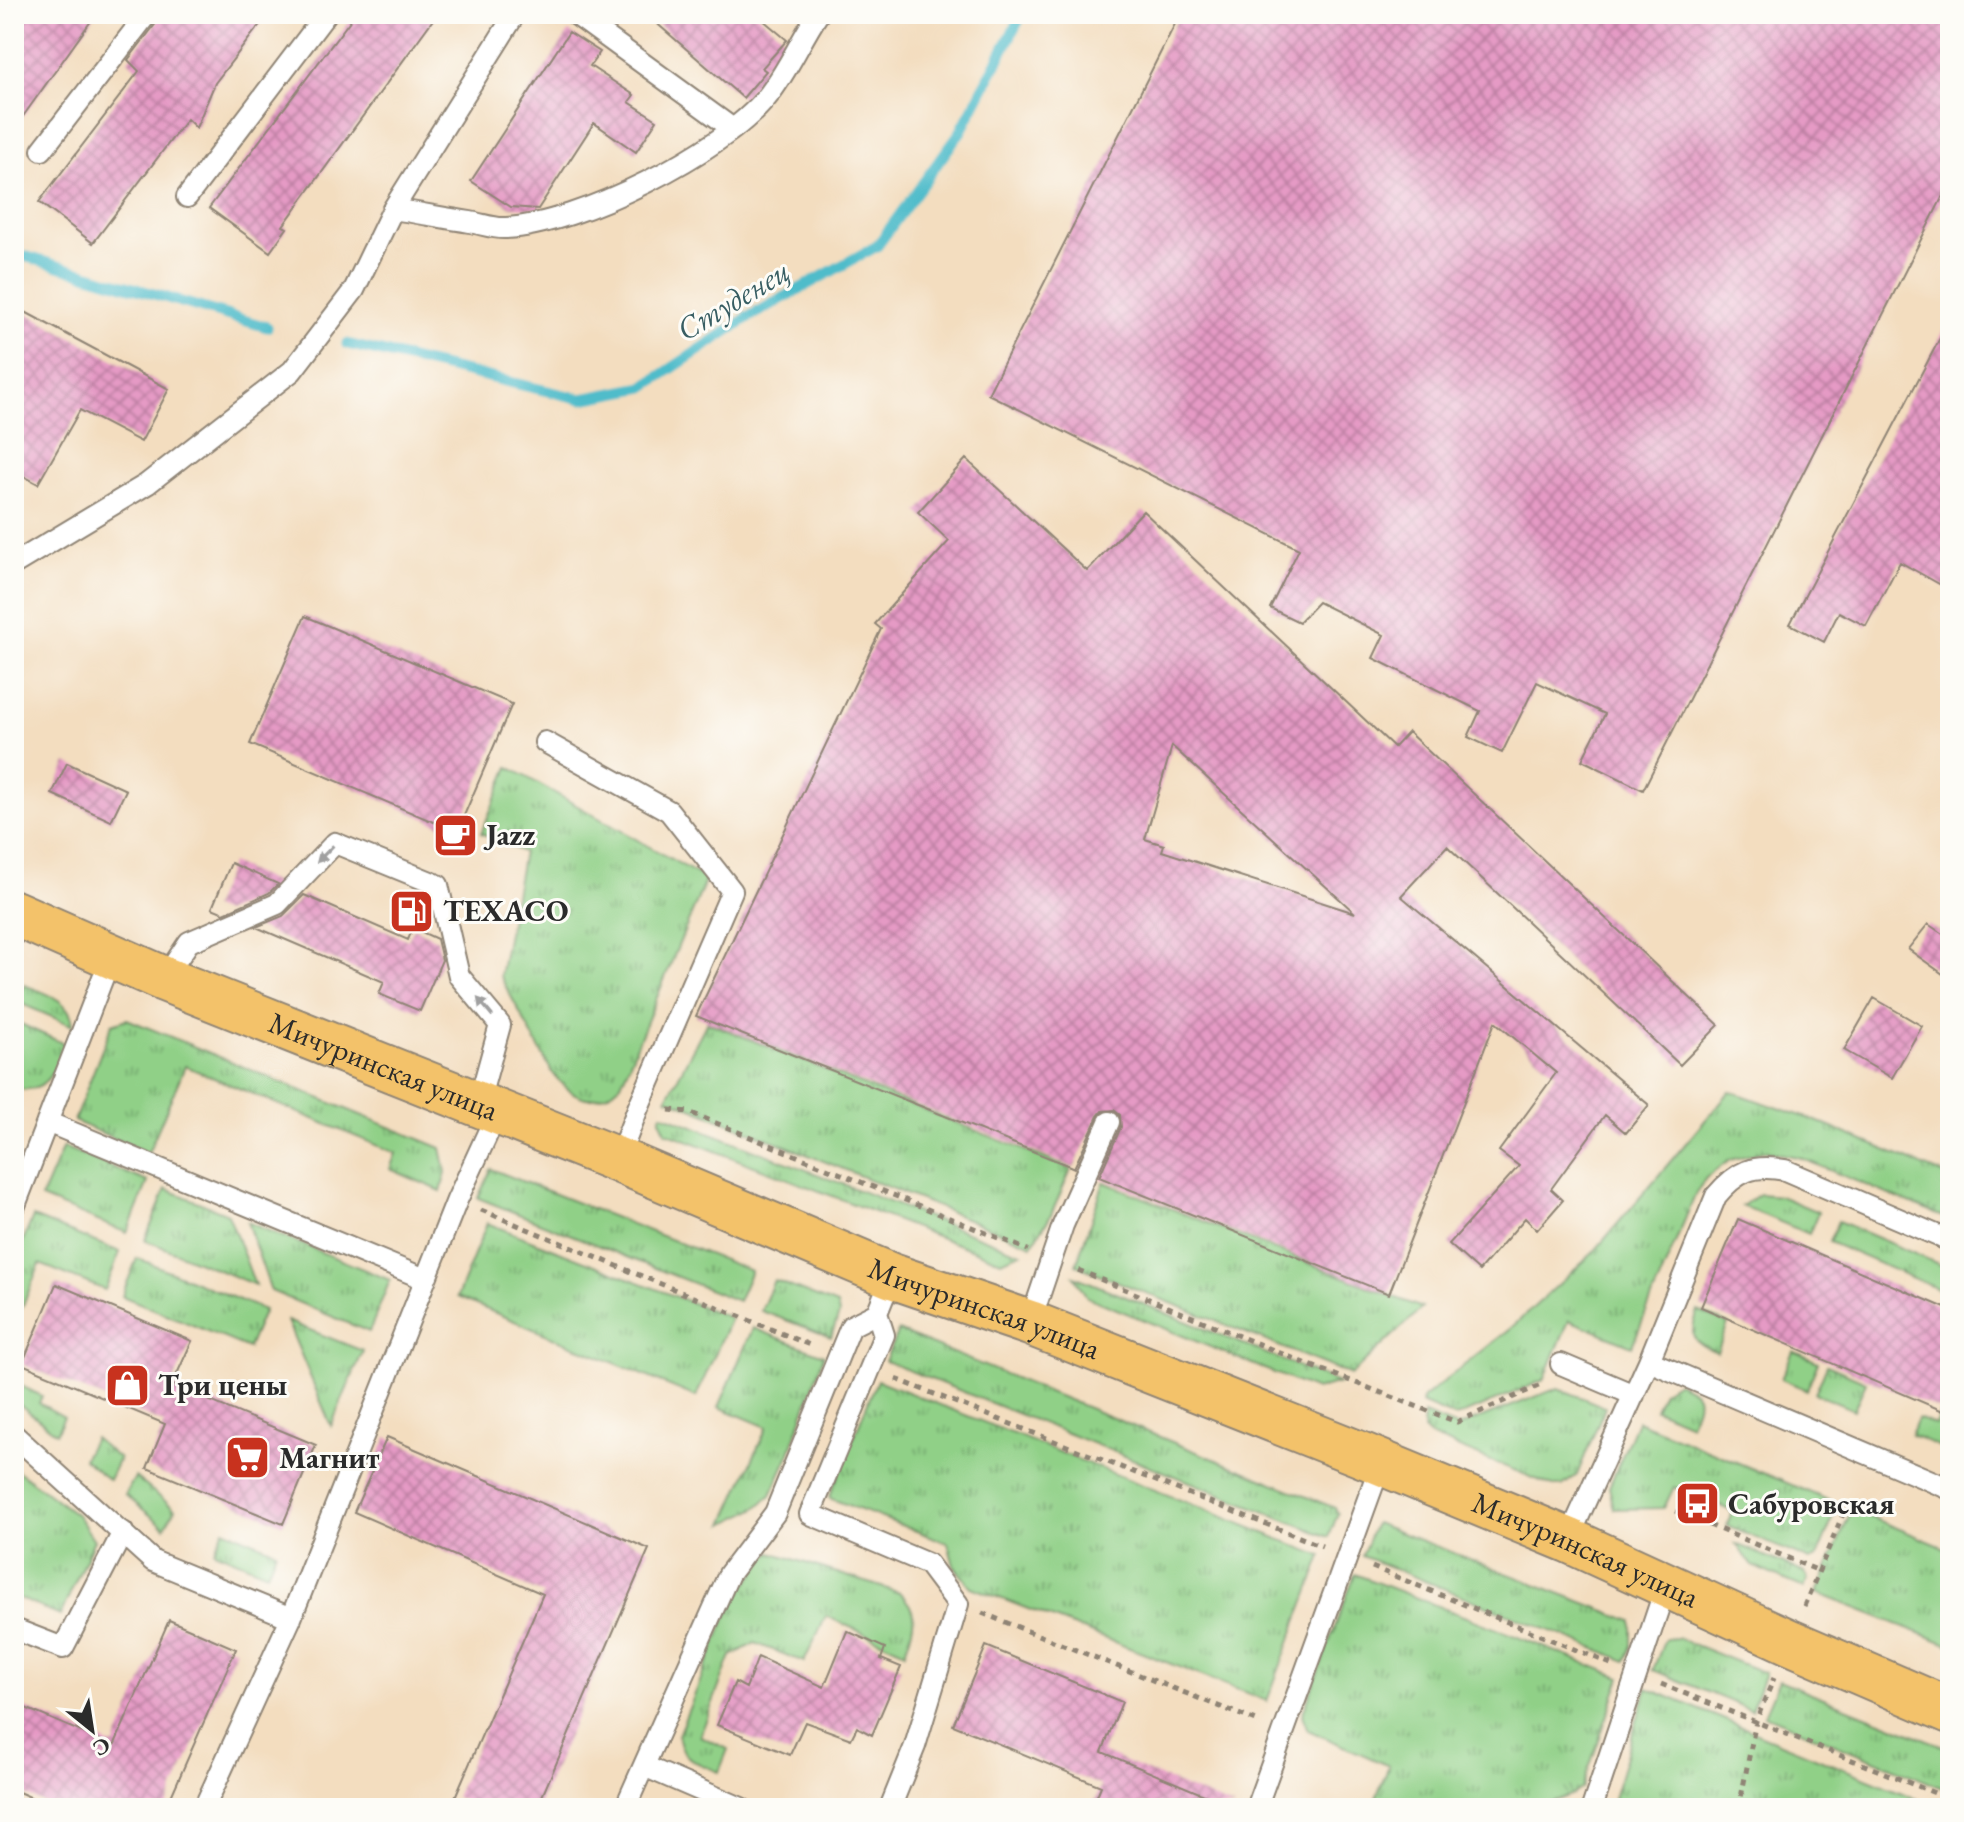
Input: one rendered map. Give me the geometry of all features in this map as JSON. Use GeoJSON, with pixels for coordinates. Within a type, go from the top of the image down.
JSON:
{"type":"FeatureCollection","features":[{"type":"Feature","properties":{"kind":"main road","name":"Мичуринская улица"},"geometry":{"type":"LineString","coordinates":[[14,913],[164,979],[618,1160],[885,1294],[1030,1323],[1568,1540],[1950,1711]]}},
{"type":"Feature","properties":{"kind":"lane"},"geometry":{"type":"LineString","coordinates":[[42,150],[147,14]]}},
{"type":"Feature","properties":{"kind":"lane"},"geometry":{"type":"LineString","coordinates":[[187,197],[326,14]]}},
{"type":"Feature","properties":{"kind":"lane"},"geometry":{"type":"LineString","coordinates":[[14,564],[147,484],[292,371],[354,290],[393,209],[515,14]]}},
{"type":"Feature","properties":{"kind":"lane"},"geometry":{"type":"LineString","coordinates":[[575,14],[733,129]]}},
{"type":"Feature","properties":{"kind":"lane"},"geometry":{"type":"LineString","coordinates":[[393,209],[505,228],[563,218],[671,170],[733,129],[766,99],[785,72],[814,15]]}},
{"type":"Feature","properties":{"kind":"lane"},"geometry":{"type":"LineString","coordinates":[[545,742],[669,811],[732,891],[618,1160]]}},
{"type":"Feature","properties":{"kind":"lane"},"geometry":{"type":"LineString","coordinates":[[164,979],[189,942],[277,904],[335,843],[438,885],[459,976],[500,1025],[488,1109],[457,1200],[291,1618],[204,1808]]}},
{"type":"Feature","properties":{"kind":"lane"},"geometry":{"type":"LineString","coordinates":[[14,1208],[112,954]]}},
{"type":"Feature","properties":{"kind":"lane"},"geometry":{"type":"LineString","coordinates":[[47,1122],[425,1279]]}},
{"type":"Feature","properties":{"kind":"lane"},"geometry":{"type":"LineString","coordinates":[[1030,1323],[1063,1225],[1109,1122]]}},
{"type":"Feature","properties":{"kind":"lane"},"geometry":{"type":"LineString","coordinates":[[1568,1540],[1649,1361],[1716,1196],[1729,1180],[1746,1171],[1766,1167],[1785,1170],[1950,1241]]}},
{"type":"Feature","properties":{"kind":"lane"},"geometry":{"type":"LineString","coordinates":[[625,1808],[729,1574],[775,1513],[851,1326],[885,1294]]}},
{"type":"Feature","properties":{"kind":"lane"},"geometry":{"type":"LineString","coordinates":[[885,1294],[884,1335],[810,1514],[928,1564],[958,1604],[915,1746],[890,1808]]}},
{"type":"Feature","properties":{"kind":"lane"},"geometry":{"type":"LineString","coordinates":[[1649,1361],[1950,1489]]}},
{"type":"Feature","properties":{"kind":"lane"},"geometry":{"type":"LineString","coordinates":[[1561,1364],[1634,1395]]}},
{"type":"Feature","properties":{"kind":"lane"},"geometry":{"type":"LineString","coordinates":[[14,1435],[153,1561],[291,1618]]}},
{"type":"Feature","properties":{"kind":"lane"},"geometry":{"type":"LineString","coordinates":[[1256,1808],[1381,1463]]}},
{"type":"Feature","properties":{"kind":"lane"},"geometry":{"type":"LineString","coordinates":[[14,1629],[63,1648],[123,1532]]}},
{"type":"Feature","properties":{"kind":"lane"},"geometry":{"type":"LineString","coordinates":[[1592,1808],[1666,1586]]}},
{"type":"Feature","properties":{"kind":"lane"},"geometry":{"type":"LineString","coordinates":[[644,1766],[741,1808]]}},
{"type":"Feature","properties":{"kind":"path"},"geometry":{"type":"LineString","coordinates":[[638,1108],[689,1112],[1457,1422],[1543,1384]]}},
{"type":"Feature","properties":{"kind":"path"},"geometry":{"type":"LineString","coordinates":[[457,1200],[837,1356]]}},
{"type":"Feature","properties":{"kind":"path"},"geometry":{"type":"LineString","coordinates":[[870,1369],[1087,1452],[1950,1799]]}},
{"type":"Feature","properties":{"kind":"path"},"geometry":{"type":"LineString","coordinates":[[1676,1511],[1819,1571]]}},
{"type":"Feature","properties":{"kind":"path"},"geometry":{"type":"LineString","coordinates":[[958,1604],[1282,1731]]}},
{"type":"Feature","properties":{"kind":"path"},"geometry":{"type":"LineString","coordinates":[[1739,1808],[1756,1721]]}},
{"type":"Feature","properties":{"kind":"green space"},"geometry":{"type":"Polygon","coordinates":[[[509,767],[706,879],[621,1084],[602,1096],[584,1098],[567,1089],[552,1072],[500,976],[523,852],[481,833],[509,767]]]}},
{"type":"Feature","properties":{"kind":"green space"},"geometry":{"type":"Polygon","coordinates":[[[24,985],[63,1004],[72,1017],[73,1026],[17,1002],[24,985]]]}},
{"type":"Feature","properties":{"kind":"green space"},"geometry":{"type":"Polygon","coordinates":[[[127,1019],[441,1148],[446,1172],[441,1191],[390,1169],[396,1153],[185,1066],[148,1153],[74,1121],[112,1024],[127,1019]]]}},
{"type":"Feature","properties":{"kind":"green space"},"geometry":{"type":"Polygon","coordinates":[[[14,1021],[67,1045],[48,1078],[34,1088],[14,1088],[14,1021]]]}},
{"type":"Feature","properties":{"kind":"green space"},"geometry":{"type":"Polygon","coordinates":[[[707,1022],[1071,1169],[1051,1215],[1032,1245],[667,1098],[707,1022]]]}},
{"type":"Feature","properties":{"kind":"green space"},"geometry":{"type":"Polygon","coordinates":[[[1730,1091],[1816,1121],[1950,1177],[1950,1220],[1798,1157],[1764,1151],[1730,1160],[1706,1178],[1696,1193],[1632,1346],[1569,1320],[1544,1380],[1454,1417],[1421,1403],[1423,1398],[1511,1328],[1593,1253],[1730,1091]]]}},
{"type":"Feature","properties":{"kind":"green space"},"geometry":{"type":"Polygon","coordinates":[[[662,1114],[1021,1253],[1001,1261],[666,1132],[660,1119],[662,1114]]]}},
{"type":"Feature","properties":{"kind":"green space"},"geometry":{"type":"Polygon","coordinates":[[[63,1147],[148,1182],[127,1233],[41,1198],[63,1147]]]}},
{"type":"Feature","properties":{"kind":"green space"},"geometry":{"type":"Polygon","coordinates":[[[491,1169],[751,1271],[738,1301],[478,1198],[491,1169]]]}},
{"type":"Feature","properties":{"kind":"green space"},"geometry":{"type":"Polygon","coordinates":[[[1104,1182],[1422,1308],[1351,1375],[1076,1265],[1104,1182]]]}},
{"type":"Feature","properties":{"kind":"green space"},"geometry":{"type":"Polygon","coordinates":[[[166,1189],[228,1214],[255,1285],[145,1240],[166,1189]]]}},
{"type":"Feature","properties":{"kind":"green space"},"geometry":{"type":"Polygon","coordinates":[[[1760,1194],[1780,1196],[1818,1212],[1809,1234],[1742,1206],[1760,1194]]]}},
{"type":"Feature","properties":{"kind":"green space"},"geometry":{"type":"Polygon","coordinates":[[[33,1217],[120,1252],[105,1290],[40,1264],[15,1324],[14,1262],[33,1217]]]}},
{"type":"Feature","properties":{"kind":"green space"},"geometry":{"type":"Polygon","coordinates":[[[1838,1221],[1950,1269],[1945,1292],[1829,1242],[1838,1221]]]}},
{"type":"Feature","properties":{"kind":"green space"},"geometry":{"type":"Polygon","coordinates":[[[247,1222],[390,1280],[369,1332],[271,1291],[247,1222]]]}},
{"type":"Feature","properties":{"kind":"green space"},"geometry":{"type":"Polygon","coordinates":[[[487,1223],[731,1318],[696,1397],[457,1297],[487,1223]]]}},
{"type":"Feature","properties":{"kind":"green space"},"geometry":{"type":"Polygon","coordinates":[[[137,1258],[264,1310],[248,1348],[122,1296],[137,1258]]]}},
{"type":"Feature","properties":{"kind":"green space"},"geometry":{"type":"Polygon","coordinates":[[[1074,1276],[1339,1383],[1316,1390],[1087,1297],[1074,1276]]]}},
{"type":"Feature","properties":{"kind":"green space"},"geometry":{"type":"Polygon","coordinates":[[[774,1280],[837,1305],[839,1314],[831,1337],[761,1311],[774,1280]]]}},
{"type":"Feature","properties":{"kind":"green space"},"geometry":{"type":"Polygon","coordinates":[[[1698,1311],[1728,1324],[1717,1352],[1694,1338],[1693,1327],[1698,1311]]]}},
{"type":"Feature","properties":{"kind":"green space"},"geometry":{"type":"Polygon","coordinates":[[[287,1321],[363,1351],[331,1426],[287,1321]]]}},
{"type":"Feature","properties":{"kind":"green space"},"geometry":{"type":"Polygon","coordinates":[[[753,1328],[824,1355],[789,1455],[771,1495],[755,1509],[724,1524],[767,1427],[719,1407],[753,1328]]]}},
{"type":"Feature","properties":{"kind":"green space"},"geometry":{"type":"Polygon","coordinates":[[[898,1331],[1335,1508],[1338,1513],[1329,1537],[885,1361],[898,1331]]]}},
{"type":"Feature","properties":{"kind":"green space"},"geometry":{"type":"Polygon","coordinates":[[[1793,1351],[1818,1362],[1807,1390],[1781,1379],[1793,1351]]]}},
{"type":"Feature","properties":{"kind":"green space"},"geometry":{"type":"Polygon","coordinates":[[[1827,1365],[1866,1382],[1854,1410],[1815,1394],[1827,1365]]]}},
{"type":"Feature","properties":{"kind":"green space"},"geometry":{"type":"Polygon","coordinates":[[[14,1374],[19,1377],[17,1384],[42,1396],[39,1403],[64,1417],[56,1433],[14,1400],[14,1374]]]}},
{"type":"Feature","properties":{"kind":"green space"},"geometry":{"type":"Polygon","coordinates":[[[877,1380],[1322,1556],[1267,1701],[971,1587],[954,1566],[948,1543],[829,1498],[877,1380]]]}},
{"type":"Feature","properties":{"kind":"green space"},"geometry":{"type":"Polygon","coordinates":[[[1677,1382],[1696,1394],[1696,1409],[1690,1424],[1655,1409],[1663,1391],[1677,1382]]]}},
{"type":"Feature","properties":{"kind":"green space"},"geometry":{"type":"Polygon","coordinates":[[[1558,1388],[1605,1407],[1577,1475],[1562,1486],[1553,1486],[1427,1435],[1423,1430],[1424,1414],[1461,1426],[1558,1388]]]}},
{"type":"Feature","properties":{"kind":"green space"},"geometry":{"type":"Polygon","coordinates":[[[1940,1413],[1950,1417],[1950,1451],[1911,1435],[1918,1418],[1935,1425],[1940,1413]]]}},
{"type":"Feature","properties":{"kind":"green space"},"geometry":{"type":"Polygon","coordinates":[[[1637,1421],[1833,1502],[1837,1509],[1817,1557],[1810,1560],[1727,1526],[1732,1511],[1674,1487],[1664,1508],[1614,1509],[1609,1487],[1637,1421]]]}},
{"type":"Feature","properties":{"kind":"green space"},"geometry":{"type":"Polygon","coordinates":[[[94,1438],[119,1459],[109,1480],[83,1459],[94,1438]]]}},
{"type":"Feature","properties":{"kind":"green space"},"geometry":{"type":"Polygon","coordinates":[[[14,1468],[78,1516],[94,1540],[60,1616],[14,1596],[14,1468]]]}},
{"type":"Feature","properties":{"kind":"green space"},"geometry":{"type":"Polygon","coordinates":[[[135,1477],[175,1509],[165,1527],[125,1495],[135,1477]]]}},
{"type":"Feature","properties":{"kind":"green space"},"geometry":{"type":"Polygon","coordinates":[[[1856,1511],[1950,1550],[1950,1645],[1817,1593],[1850,1513],[1856,1511]]]}},
{"type":"Feature","properties":{"kind":"green space"},"geometry":{"type":"Polygon","coordinates":[[[1375,1523],[1632,1621],[1632,1645],[1626,1661],[1362,1556],[1375,1523]]]}},
{"type":"Feature","properties":{"kind":"green space"},"geometry":{"type":"Polygon","coordinates":[[[224,1529],[276,1551],[267,1573],[214,1551],[224,1529]]]}},
{"type":"Feature","properties":{"kind":"green space"},"geometry":{"type":"Polygon","coordinates":[[[1736,1544],[1805,1573],[1808,1580],[1804,1588],[1752,1566],[1736,1544]]]}},
{"type":"Feature","properties":{"kind":"green space"},"geometry":{"type":"Polygon","coordinates":[[[771,1552],[900,1593],[911,1607],[912,1628],[905,1652],[826,1616],[804,1662],[755,1643],[731,1656],[700,1736],[728,1749],[719,1772],[687,1756],[678,1735],[727,1616],[771,1552]]]}},
{"type":"Feature","properties":{"kind":"green space"},"geometry":{"type":"Polygon","coordinates":[[[1355,1574],[1621,1677],[1582,1788],[1535,1808],[1372,1808],[1389,1766],[1308,1730],[1302,1715],[1355,1574]]]}},
{"type":"Feature","properties":{"kind":"green space"},"geometry":{"type":"Polygon","coordinates":[[[1677,1638],[1765,1673],[1751,1710],[1653,1670],[1665,1639],[1677,1638]]]}},
{"type":"Feature","properties":{"kind":"green space"},"geometry":{"type":"Polygon","coordinates":[[[1779,1680],[1950,1749],[1950,1791],[1764,1715],[1779,1680]]]}},
{"type":"Feature","properties":{"kind":"green space"},"geometry":{"type":"Polygon","coordinates":[[[1647,1688],[1939,1808],[1610,1808],[1647,1688]]]}},
{"type":"Feature","properties":{"kind":"building"},"geometry":{"type":"Polygon","coordinates":[[[14,14],[96,14],[14,129],[14,14]]]}},
{"type":"Feature","properties":{"kind":"building"},"geometry":{"type":"Polygon","coordinates":[[[160,14],[268,14],[215,83],[196,128],[187,119],[93,243],[39,202],[139,71],[128,60],[160,14]]]}},
{"type":"Feature","properties":{"kind":"building"},"geometry":{"type":"Polygon","coordinates":[[[355,14],[437,14],[283,226],[287,228],[270,252],[209,208],[355,14]]]}},
{"type":"Feature","properties":{"kind":"building"},"geometry":{"type":"Polygon","coordinates":[[[646,14],[756,14],[787,40],[762,68],[766,71],[743,98],[646,14]]]}},
{"type":"Feature","properties":{"kind":"building"},"geometry":{"type":"Polygon","coordinates":[[[1180,14],[1950,14],[1950,182],[1643,790],[1582,760],[1605,714],[1537,682],[1502,753],[1468,737],[1480,711],[1373,658],[1384,635],[1318,602],[1299,622],[1270,608],[1299,549],[988,394],[1180,14]]]}},
{"type":"Feature","properties":{"kind":"building"},"geometry":{"type":"Polygon","coordinates":[[[569,32],[600,52],[590,66],[634,95],[629,102],[657,120],[636,152],[594,123],[538,209],[511,207],[471,181],[569,32]]]}},
{"type":"Feature","properties":{"kind":"building"},"geometry":{"type":"Polygon","coordinates":[[[14,306],[169,389],[141,442],[80,410],[38,484],[14,471],[14,306]]]}},
{"type":"Feature","properties":{"kind":"building"},"geometry":{"type":"Polygon","coordinates":[[[1950,319],[1950,590],[1900,562],[1866,626],[1839,612],[1824,642],[1790,624],[1950,319]]]}},
{"type":"Feature","properties":{"kind":"building"},"geometry":{"type":"Polygon","coordinates":[[[966,459],[1087,571],[1143,511],[1394,747],[1408,732],[1719,1025],[1680,1065],[1447,846],[1401,896],[1649,1105],[1626,1133],[1605,1115],[1551,1189],[1563,1200],[1537,1230],[1525,1218],[1479,1271],[1449,1244],[1519,1166],[1499,1151],[1556,1073],[1495,1022],[1389,1294],[1099,1177],[1121,1127],[1120,1115],[1114,1110],[1102,1111],[1098,1116],[1074,1168],[696,1016],[881,629],[875,624],[949,541],[918,512],[966,459]],[[1172,746],[1145,839],[1164,845],[1162,851],[1355,913],[1172,746]]]}},
{"type":"Feature","properties":{"kind":"building"},"geometry":{"type":"Polygon","coordinates":[[[305,616],[512,704],[457,832],[250,744],[305,616]]]}},
{"type":"Feature","properties":{"kind":"building"},"geometry":{"type":"Polygon","coordinates":[[[67,763],[126,790],[111,821],[52,794],[67,763]]]}},
{"type":"Feature","properties":{"kind":"building"},"geometry":{"type":"Polygon","coordinates":[[[231,863],[278,884],[269,893],[224,913],[212,908],[231,863]]]}},
{"type":"Feature","properties":{"kind":"building"},"geometry":{"type":"Polygon","coordinates":[[[304,895],[408,940],[413,928],[437,939],[442,960],[420,1011],[379,994],[384,982],[256,927],[283,916],[304,895]]]}},
{"type":"Feature","properties":{"kind":"building"},"geometry":{"type":"Polygon","coordinates":[[[1928,924],[1950,939],[1950,979],[1908,949],[1928,924]]]}},
{"type":"Feature","properties":{"kind":"building"},"geometry":{"type":"Polygon","coordinates":[[[1874,998],[1922,1026],[1892,1078],[1844,1050],[1874,998]]]}},
{"type":"Feature","properties":{"kind":"building"},"geometry":{"type":"Polygon","coordinates":[[[1738,1219],[1950,1310],[1950,1414],[1701,1307],[1738,1219]]]}},
{"type":"Feature","properties":{"kind":"building"},"geometry":{"type":"Polygon","coordinates":[[[56,1284],[192,1341],[172,1385],[316,1445],[283,1524],[147,1468],[165,1424],[22,1364],[56,1284]]]}},
{"type":"Feature","properties":{"kind":"building"},"geometry":{"type":"Polygon","coordinates":[[[387,1437],[649,1549],[537,1808],[481,1808],[455,1797],[543,1594],[354,1512],[387,1437]]]}},
{"type":"Feature","properties":{"kind":"building"},"geometry":{"type":"Polygon","coordinates":[[[169,1620],[236,1649],[166,1808],[55,1808],[14,1790],[14,1703],[114,1746],[169,1620]]]}},
{"type":"Feature","properties":{"kind":"building"},"geometry":{"type":"Polygon","coordinates":[[[847,1631],[885,1648],[881,1659],[901,1667],[872,1735],[857,1727],[851,1739],[805,1722],[790,1755],[717,1725],[735,1682],[746,1688],[758,1657],[824,1687],[847,1631]]]}},
{"type":"Feature","properties":{"kind":"building"},"geometry":{"type":"Polygon","coordinates":[[[986,1646],[1122,1702],[1102,1752],[1235,1808],[1092,1808],[1101,1786],[953,1725],[986,1646]]]}},
{"type":"Feature","properties":{"kind":"waterway","name":"Студенец"},"geometry":{"type":"LineString","coordinates":[[347,344],[582,399],[644,387],[747,318],[877,246],[961,131],[1022,14]]}},
{"type":"Feature","properties":{"kind":"waterway","name":"Студенец"},"geometry":{"type":"LineString","coordinates":[[14,253],[267,327]]}},
{"type":"Feature","properties":{"kind":"place","name":"Jazz"},"geometry":{"type":"Point","coordinates":[455,835]}},
{"type":"Feature","properties":{"kind":"place","name":"ТЕХАСО"},"geometry":{"type":"Point","coordinates":[412,911]}},
{"type":"Feature","properties":{"kind":"place","name":"Три цены"},"geometry":{"type":"Point","coordinates":[127,1385]}},
{"type":"Feature","properties":{"kind":"place","name":"Магнит"},"geometry":{"type":"Point","coordinates":[248,1458]}},
{"type":"Feature","properties":{"kind":"place","name":"Сабуровская"},"geometry":{"type":"Point","coordinates":[1697,1504]}}]}
